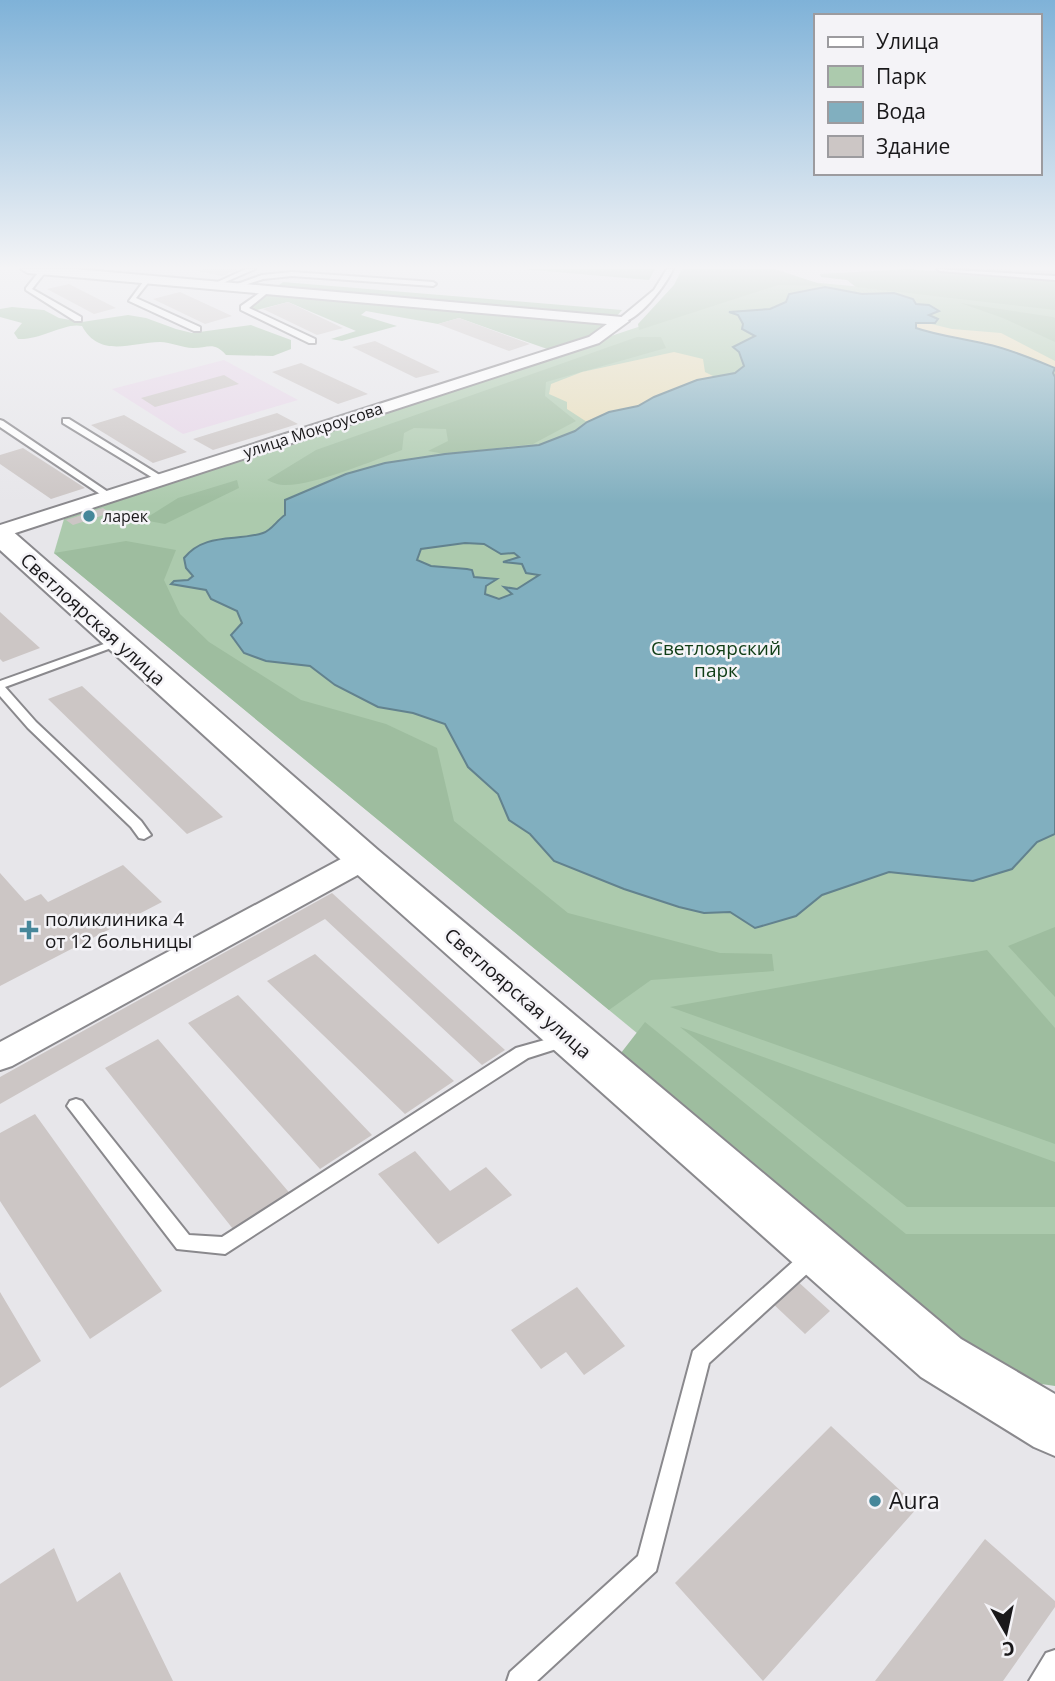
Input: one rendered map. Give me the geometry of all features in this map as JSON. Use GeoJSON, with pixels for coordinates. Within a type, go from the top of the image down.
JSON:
{"type":"FeatureCollection","features":[{"type":"Feature","properties":{"kind":"main road","name":"Светлоярская улица"},"geometry":{"type":"LineString","coordinates":[[0,533],[118,642],[364,859],[941,1357],[1055,1427]]}},
{"type":"Feature","properties":{"kind":"street","name":"улица Мокроусова"},"geometry":{"type":"LineString","coordinates":[[0,533],[571,347]]}},
{"type":"Feature","properties":{"kind":"street"},"geometry":{"type":"LineString","coordinates":[[0,1057],[364,859]]}},
{"type":"Feature","properties":{"kind":"lane"},"geometry":{"type":"LineString","coordinates":[[66,421],[161,479]]}},
{"type":"Feature","properties":{"kind":"lane"},"geometry":{"type":"LineString","coordinates":[[0,423],[109,496]]}},
{"type":"Feature","properties":{"kind":"lane"},"geometry":{"type":"LineString","coordinates":[[118,642],[0,687],[32,724],[136,824],[144,835]]}},
{"type":"Feature","properties":{"kind":"lane"},"geometry":{"type":"LineString","coordinates":[[76,1106],[184,1243],[225,1246],[522,1053],[570,1038]]}},
{"type":"Feature","properties":{"kind":"lane"},"geometry":{"type":"LineString","coordinates":[[519,1681],[648,1563],[701,1358],[818,1252]]}},
{"type":"Feature","properties":{"kind":"lane"},"geometry":{"type":"LineString","coordinates":[[1041,1681],[1055,1662]]}},
{"type":"Feature","properties":{"kind":"shaded area"},"geometry":{"type":"Polygon","coordinates":[[[224,360],[298,400],[183,434],[112,389],[224,360]]]}},
{"type":"Feature","properties":{"kind":"green space"},"geometry":{"type":"Polygon","coordinates":[[[216,347],[291,349],[273,356],[226,355],[216,347]]]}},
{"type":"Feature","properties":{"kind":"green space"},"geometry":{"type":"Polygon","coordinates":[[[543,347],[564,347],[553,351],[543,347]]]}},
{"type":"Feature","properties":{"kind":"green space","name":"Светлоярский парк"},"geometry":{"type":"Polygon","coordinates":[[[577,347],[1055,347],[1055,1372],[1051,1374],[54,553],[64,519],[577,347]]]}},
{"type":"Feature","properties":{"kind":"green space"},"geometry":{"type":"Polygon","coordinates":[[[607,347],[666,348],[546,382],[545,396],[576,421],[533,444],[445,454],[428,451],[448,441],[446,429],[414,428],[404,433],[402,450],[360,466],[309,482],[281,485],[267,480],[316,450],[607,347]]]}},
{"type":"Feature","properties":{"kind":"green space"},"geometry":{"type":"Polygon","coordinates":[[[237,480],[239,488],[165,524],[143,520],[178,498],[237,480]]]}},
{"type":"Feature","properties":{"kind":"green space"},"geometry":{"type":"Polygon","coordinates":[[[126,541],[176,550],[164,580],[180,614],[209,642],[301,700],[386,724],[437,748],[454,821],[568,913],[720,953],[772,954],[774,971],[651,980],[609,1010],[54,553],[126,541]]]}},
{"type":"Feature","properties":{"kind":"green space"},"geometry":{"type":"Polygon","coordinates":[[[1055,927],[1055,997],[1008,946],[1055,927]]]}},
{"type":"Feature","properties":{"kind":"green space"},"geometry":{"type":"Polygon","coordinates":[[[987,950],[1055,1028],[1055,1144],[670,1007],[987,950]]]}},
{"type":"Feature","properties":{"kind":"green space"},"geometry":{"type":"Polygon","coordinates":[[[645,1022],[906,1234],[1055,1234],[1055,1386],[1008,1379],[614,1062],[645,1022]]]}},
{"type":"Feature","properties":{"kind":"green space"},"geometry":{"type":"Polygon","coordinates":[[[680,1027],[1055,1162],[1055,1207],[907,1207],[680,1027]]]}},
{"type":"Feature","properties":{"kind":"sand"},"geometry":{"type":"Polygon","coordinates":[[[1002,347],[1029,347],[1055,361],[1055,368],[1002,347]]]}},
{"type":"Feature","properties":{"kind":"sand"},"geometry":{"type":"Polygon","coordinates":[[[674,352],[703,359],[705,372],[715,377],[685,385],[633,408],[587,422],[567,409],[567,402],[549,394],[551,384],[582,372],[674,352]]]}},
{"type":"Feature","properties":{"kind":"water"},"geometry":{"type":"Polygon","coordinates":[[[734,347],[998,347],[1055,368],[1055,834],[1037,842],[1012,869],[973,881],[889,872],[822,895],[796,916],[755,928],[730,912],[704,913],[624,889],[554,861],[530,834],[509,820],[498,794],[468,767],[445,724],[413,713],[378,707],[335,685],[310,666],[266,661],[244,653],[231,635],[242,623],[237,611],[211,599],[206,590],[171,584],[193,576],[186,568],[184,558],[201,544],[266,532],[285,515],[285,500],[346,474],[385,463],[539,445],[575,431],[609,412],[638,406],[697,380],[735,373],[744,366],[739,352],[734,347]],[[465,543],[421,549],[417,560],[431,566],[472,570],[474,577],[497,579],[486,586],[485,594],[499,599],[512,594],[504,587],[517,589],[539,575],[526,573],[522,564],[503,562],[519,557],[514,553],[501,554],[484,544],[465,543]]]}},
{"type":"Feature","properties":{"kind":"building"},"geometry":{"type":"Polygon","coordinates":[[[353,347],[389,347],[440,372],[416,378],[353,347]]]}},
{"type":"Feature","properties":{"kind":"building"},"geometry":{"type":"Polygon","coordinates":[[[500,347],[520,347],[509,351],[500,347]]]}},
{"type":"Feature","properties":{"kind":"building"},"geometry":{"type":"Polygon","coordinates":[[[301,363],[368,394],[338,404],[272,372],[301,363]]]}},
{"type":"Feature","properties":{"kind":"building"},"geometry":{"type":"Polygon","coordinates":[[[224,375],[239,384],[155,407],[141,398],[224,375]]]}},
{"type":"Feature","properties":{"kind":"building"},"geometry":{"type":"Polygon","coordinates":[[[277,413],[298,424],[213,450],[193,439],[277,413]]]}},
{"type":"Feature","properties":{"kind":"building"},"geometry":{"type":"Polygon","coordinates":[[[124,415],[187,452],[153,463],[91,425],[124,415]]]}},
{"type":"Feature","properties":{"kind":"building"},"geometry":{"type":"Polygon","coordinates":[[[23,448],[85,488],[51,499],[0,464],[0,455],[23,448]]]}},
{"type":"Feature","properties":{"kind":"building"},"geometry":{"type":"Polygon","coordinates":[[[103,508],[110,513],[73,525],[66,520],[103,508]]]}},
{"type":"Feature","properties":{"kind":"building"},"geometry":{"type":"Polygon","coordinates":[[[0,612],[40,648],[3,662],[0,659],[0,612]]]}},
{"type":"Feature","properties":{"kind":"building"},"geometry":{"type":"Polygon","coordinates":[[[82,686],[223,817],[187,834],[48,699],[82,686]]]}},
{"type":"Feature","properties":{"kind":"building"},"geometry":{"type":"Polygon","coordinates":[[[123,865],[162,902],[0,986],[0,873],[25,901],[41,894],[48,902],[123,865]]]}},
{"type":"Feature","properties":{"kind":"building"},"geometry":{"type":"Polygon","coordinates":[[[332,893],[505,1050],[482,1065],[325,919],[0,1104],[0,1077],[332,893]]]}},
{"type":"Feature","properties":{"kind":"building"},"geometry":{"type":"Polygon","coordinates":[[[315,954],[454,1081],[405,1114],[267,981],[315,954]]]}},
{"type":"Feature","properties":{"kind":"building"},"geometry":{"type":"Polygon","coordinates":[[[238,995],[372,1135],[320,1169],[188,1023],[238,995]]]}},
{"type":"Feature","properties":{"kind":"building"},"geometry":{"type":"Polygon","coordinates":[[[158,1039],[293,1197],[237,1234],[105,1068],[158,1039]]]}},
{"type":"Feature","properties":{"kind":"building"},"geometry":{"type":"Polygon","coordinates":[[[35,1114],[162,1291],[90,1339],[0,1201],[0,1133],[35,1114]]]}},
{"type":"Feature","properties":{"kind":"building"},"geometry":{"type":"Polygon","coordinates":[[[415,1151],[450,1191],[486,1167],[512,1195],[438,1244],[378,1174],[415,1151]]]}},
{"type":"Feature","properties":{"kind":"building"},"geometry":{"type":"Polygon","coordinates":[[[794,1278],[830,1311],[805,1334],[769,1300],[794,1278]]]}},
{"type":"Feature","properties":{"kind":"building"},"geometry":{"type":"Polygon","coordinates":[[[577,1287],[625,1346],[584,1375],[566,1352],[541,1369],[511,1330],[577,1287]]]}},
{"type":"Feature","properties":{"kind":"building"},"geometry":{"type":"Polygon","coordinates":[[[0,1292],[41,1361],[0,1388],[0,1292]]]}},
{"type":"Feature","properties":{"kind":"building"},"geometry":{"type":"Polygon","coordinates":[[[831,1426],[918,1507],[763,1681],[675,1583],[831,1426]]]}},
{"type":"Feature","properties":{"kind":"building"},"geometry":{"type":"Polygon","coordinates":[[[985,1539],[1055,1601],[1055,1607],[1003,1681],[875,1681],[985,1539]]]}},
{"type":"Feature","properties":{"kind":"building"},"geometry":{"type":"Polygon","coordinates":[[[54,1548],[77,1602],[120,1572],[173,1681],[0,1681],[0,1584],[54,1548]]]}},
{"type":"Feature","properties":{"kind":"place","name":"ларек"},"geometry":{"type":"Point","coordinates":[89,516]}},
{"type":"Feature","properties":{"kind":"place","name":"поликлиника 4 от 12 больницы"},"geometry":{"type":"Point","coordinates":[29,930]}},
{"type":"Feature","properties":{"kind":"place","name":"Aura"},"geometry":{"type":"Point","coordinates":[875,1501]}}]}
